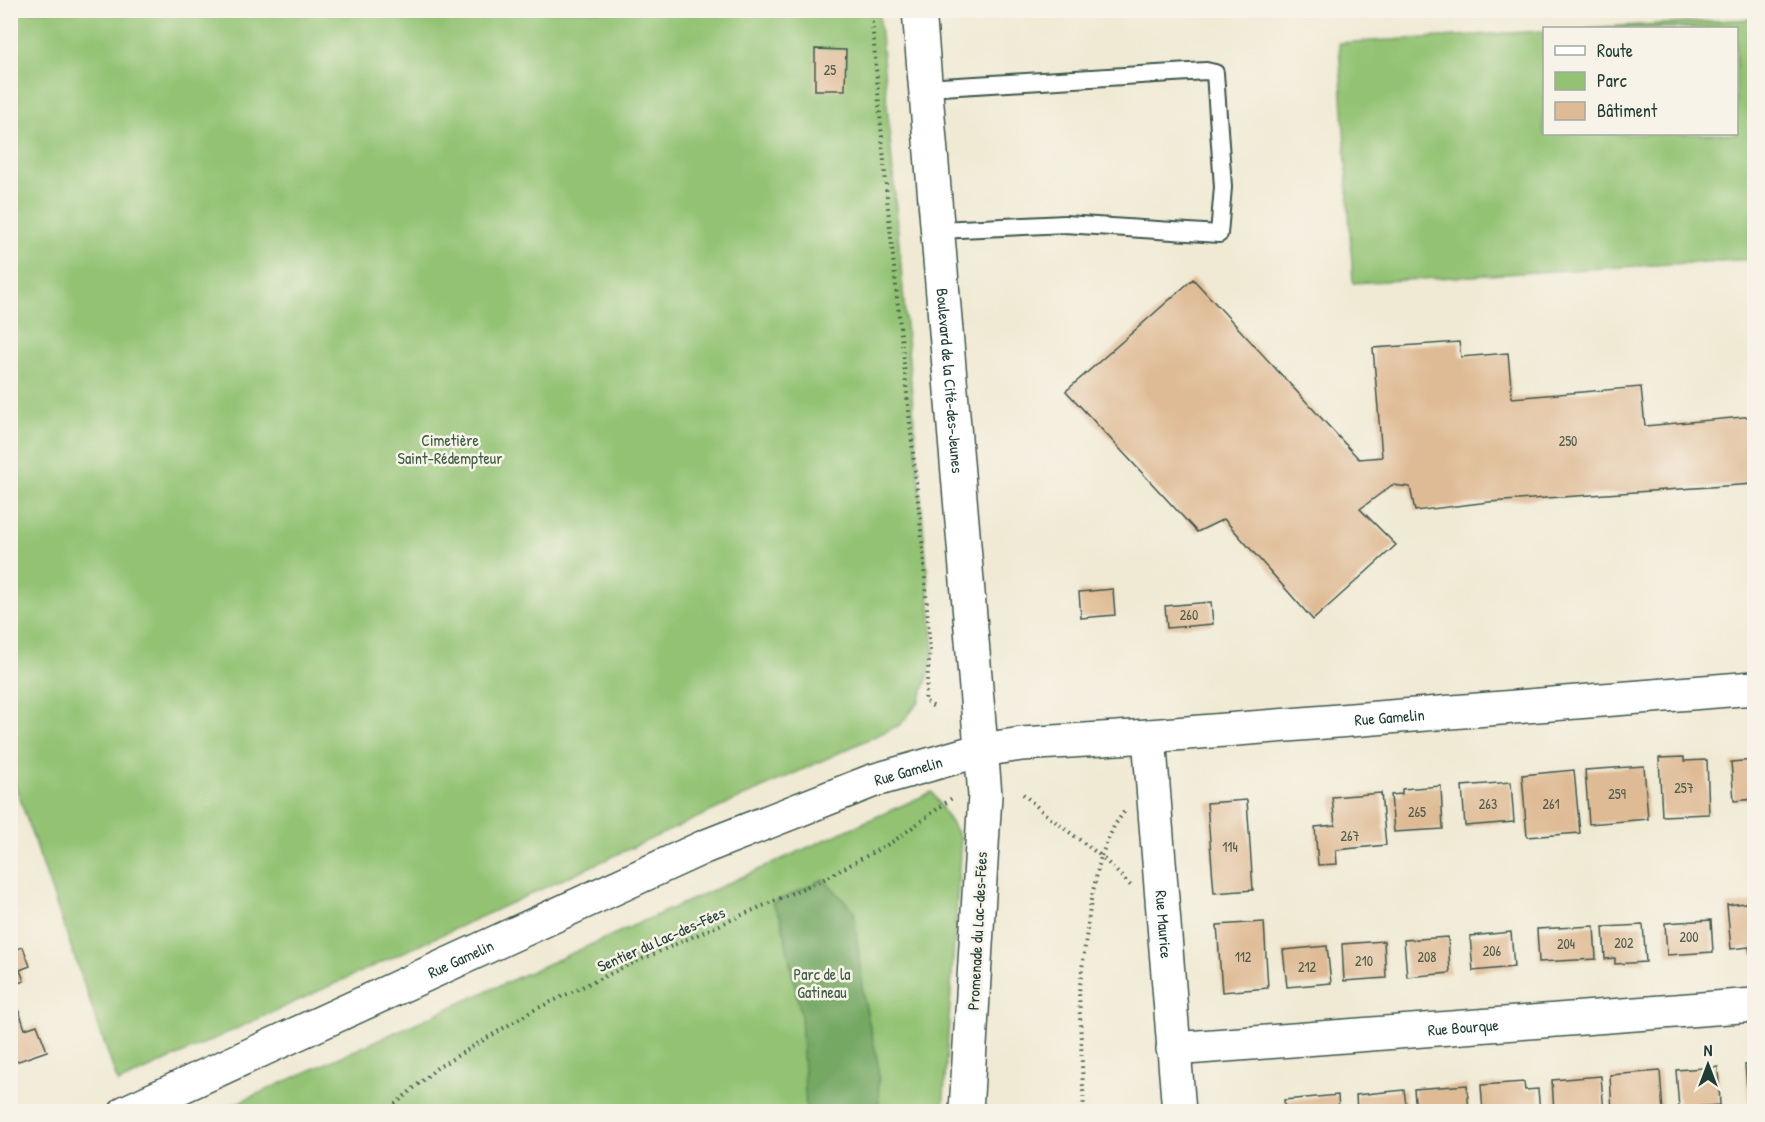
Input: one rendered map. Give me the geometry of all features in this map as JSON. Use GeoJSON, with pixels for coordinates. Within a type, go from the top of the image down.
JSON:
{"type":"FeatureCollection","features":[{"type":"Feature","properties":{"kind":"street","name":"Boulevard de la Cité-des-Jeunes"},"geometry":{"type":"LineString","coordinates":[[919,10],[981,750]]}},
{"type":"Feature","properties":{"kind":"street","name":"Rue Gamelin"},"geometry":{"type":"LineString","coordinates":[[126,1112],[704,847],[872,781],[981,750],[1022,744],[1755,688]]}},
{"type":"Feature","properties":{"kind":"street","name":"Rue Maurice"},"geometry":{"type":"LineString","coordinates":[[1149,736],[1179,1112]]}},
{"type":"Feature","properties":{"kind":"street","name":"Promenade du Lac-des-Fées"},"geometry":{"type":"LineString","coordinates":[[966,1112],[985,795],[981,750]]}},
{"type":"Feature","properties":{"kind":"street","name":"Rue Bourque"},"geometry":{"type":"LineString","coordinates":[[1173,1049],[1755,1005]]}},
{"type":"Feature","properties":{"kind":"lane"},"geometry":{"type":"LineString","coordinates":[[926,88],[1206,71],[1215,73],[1223,188],[1219,234],[1065,224],[938,230]]}},
{"type":"Feature","properties":{"kind":"path"},"geometry":{"type":"LineString","coordinates":[[872,10],[889,219],[923,550],[930,651],[925,701],[933,707]]}},
{"type":"Feature","properties":{"kind":"path"},"geometry":{"type":"LineString","coordinates":[[1023,794],[1044,813],[1101,856],[1091,900],[1079,992],[1084,1112]]}},
{"type":"Feature","properties":{"kind":"path","name":"Sentier du Lac-des-Fées"},"geometry":{"type":"LineString","coordinates":[[386,1112],[437,1068],[532,1011],[624,967],[824,879],[894,841],[952,798]]}},
{"type":"Feature","properties":{"kind":"green space","name":"Cimetière Saint-Rédempteur"},"geometry":{"type":"Polygon","coordinates":[[[10,11],[879,11],[934,652],[918,703],[900,725],[118,1083],[11,773],[10,11]]]}},
{"type":"Feature","properties":{"kind":"green space"},"geometry":{"type":"Polygon","coordinates":[[[1754,19],[1754,259],[1353,283],[1339,43],[1543,31],[1543,135],[1738,135],[1738,27],[1606,27],[1754,19]]]}},
{"type":"Feature","properties":{"kind":"green space","name":"Parc de la Gatineau"},"geometry":{"type":"Polygon","coordinates":[[[932,792],[961,839],[943,1111],[217,1112],[932,792]]]}},
{"type":"Feature","properties":{"kind":"green space"},"geometry":{"type":"Polygon","coordinates":[[[824,879],[854,911],[863,995],[878,1063],[879,1111],[806,1111],[801,1015],[781,918],[772,903],[824,879]]]}},
{"type":"Feature","properties":{"kind":"building"},"geometry":{"type":"Polygon","coordinates":[[[815,49],[846,50],[845,90],[815,90],[815,49]]]}},
{"type":"Feature","properties":{"kind":"building"},"geometry":{"type":"Polygon","coordinates":[[[1193,279],[1359,459],[1382,457],[1373,348],[1459,342],[1461,357],[1508,353],[1512,398],[1641,387],[1645,426],[1754,416],[1754,484],[1489,502],[1415,511],[1410,487],[1392,485],[1360,509],[1396,545],[1313,620],[1224,519],[1197,532],[1066,391],[1193,279]]]}},
{"type":"Feature","properties":{"kind":"building"},"geometry":{"type":"Polygon","coordinates":[[[1113,589],[1115,615],[1081,618],[1079,592],[1113,589]]]}},
{"type":"Feature","properties":{"kind":"building"},"geometry":{"type":"Polygon","coordinates":[[[1211,602],[1213,624],[1167,628],[1165,606],[1211,602]]]}},
{"type":"Feature","properties":{"kind":"building"},"geometry":{"type":"Polygon","coordinates":[[[1684,757],[1684,761],[1707,760],[1709,814],[1662,816],[1659,758],[1684,757]]]}},
{"type":"Feature","properties":{"kind":"building"},"geometry":{"type":"Polygon","coordinates":[[[1754,760],[1754,799],[1734,801],[1731,762],[1754,760]]]}},
{"type":"Feature","properties":{"kind":"building"},"geometry":{"type":"Polygon","coordinates":[[[1644,766],[1648,819],[1589,824],[1585,770],[1644,766]]]}},
{"type":"Feature","properties":{"kind":"building"},"geometry":{"type":"Polygon","coordinates":[[[1574,770],[1580,833],[1527,837],[1522,775],[1574,770]]]}},
{"type":"Feature","properties":{"kind":"building"},"geometry":{"type":"Polygon","coordinates":[[[1511,782],[1514,822],[1465,826],[1462,786],[1511,782]]]}},
{"type":"Feature","properties":{"kind":"building"},"geometry":{"type":"Polygon","coordinates":[[[1441,786],[1443,829],[1394,832],[1391,795],[1402,794],[1402,789],[1441,786]]]}},
{"type":"Feature","properties":{"kind":"building"},"geometry":{"type":"Polygon","coordinates":[[[1381,793],[1386,845],[1336,850],[1337,864],[1318,865],[1315,827],[1335,825],[1332,797],[1381,793]]]}},
{"type":"Feature","properties":{"kind":"building"},"geometry":{"type":"Polygon","coordinates":[[[1247,800],[1253,890],[1214,893],[1207,803],[1247,800]]]}},
{"type":"Feature","properties":{"kind":"building"},"geometry":{"type":"Polygon","coordinates":[[[1754,902],[1754,954],[1750,954],[1749,947],[1731,949],[1727,905],[1754,902]]]}},
{"type":"Feature","properties":{"kind":"building"},"geometry":{"type":"Polygon","coordinates":[[[1711,920],[1713,952],[1667,955],[1665,923],[1711,920]]]}},
{"type":"Feature","properties":{"kind":"building"},"geometry":{"type":"Polygon","coordinates":[[[1264,922],[1268,988],[1222,992],[1217,925],[1264,922]]]}},
{"type":"Feature","properties":{"kind":"building"},"geometry":{"type":"Polygon","coordinates":[[[1643,925],[1646,962],[1615,964],[1615,958],[1605,959],[1603,927],[1643,925]]]}},
{"type":"Feature","properties":{"kind":"building"},"geometry":{"type":"Polygon","coordinates":[[[1594,926],[1596,959],[1539,962],[1537,929],[1594,926]]]}},
{"type":"Feature","properties":{"kind":"building"},"geometry":{"type":"Polygon","coordinates":[[[1511,932],[1514,967],[1473,971],[1470,936],[1511,932]]]}},
{"type":"Feature","properties":{"kind":"building"},"geometry":{"type":"Polygon","coordinates":[[[1448,937],[1450,973],[1407,977],[1404,940],[1448,937]]]}},
{"type":"Feature","properties":{"kind":"building"},"geometry":{"type":"Polygon","coordinates":[[[1384,941],[1386,978],[1344,981],[1342,944],[1384,941]]]}},
{"type":"Feature","properties":{"kind":"building"},"geometry":{"type":"Polygon","coordinates":[[[1327,946],[1331,983],[1287,987],[1283,950],[1327,946]]]}},
{"type":"Feature","properties":{"kind":"building"},"geometry":{"type":"Polygon","coordinates":[[[23,947],[30,966],[20,970],[24,981],[10,986],[10,951],[23,947]]]}},
{"type":"Feature","properties":{"kind":"building"},"geometry":{"type":"Polygon","coordinates":[[[15,999],[25,1029],[37,1025],[47,1051],[10,1064],[10,1001],[15,999]]]}},
{"type":"Feature","properties":{"kind":"building"},"geometry":{"type":"Polygon","coordinates":[[[1754,1064],[1754,1107],[1749,1108],[1745,1065],[1754,1064]]]}},
{"type":"Feature","properties":{"kind":"building"},"geometry":{"type":"Polygon","coordinates":[[[1718,1067],[1720,1105],[1679,1108],[1676,1070],[1718,1067]]]}},
{"type":"Feature","properties":{"kind":"building"},"geometry":{"type":"Polygon","coordinates":[[[1660,1071],[1663,1112],[1612,1112],[1610,1075],[1660,1071]]]}},
{"type":"Feature","properties":{"kind":"building"},"geometry":{"type":"Polygon","coordinates":[[[1601,1076],[1604,1112],[1554,1112],[1552,1080],[1601,1076]]]}},
{"type":"Feature","properties":{"kind":"building"},"geometry":{"type":"Polygon","coordinates":[[[1524,1082],[1525,1090],[1538,1089],[1540,1112],[1483,1112],[1481,1085],[1524,1082]]]}},
{"type":"Feature","properties":{"kind":"building"},"geometry":{"type":"Polygon","coordinates":[[[1467,1085],[1469,1112],[1416,1112],[1414,1089],[1467,1085]]]}},
{"type":"Feature","properties":{"kind":"building"},"geometry":{"type":"Polygon","coordinates":[[[1404,1090],[1407,1112],[1357,1112],[1356,1095],[1404,1090]]]}},
{"type":"Feature","properties":{"kind":"building"},"geometry":{"type":"Polygon","coordinates":[[[1338,1095],[1339,1112],[1285,1112],[1284,1100],[1338,1095]]]}},
{"type":"Feature","properties":{"kind":"building"},"geometry":{"type":"Polygon","coordinates":[[[1280,1106],[1280,1112],[1230,1112],[1230,1108],[1280,1106]]]}}]}
